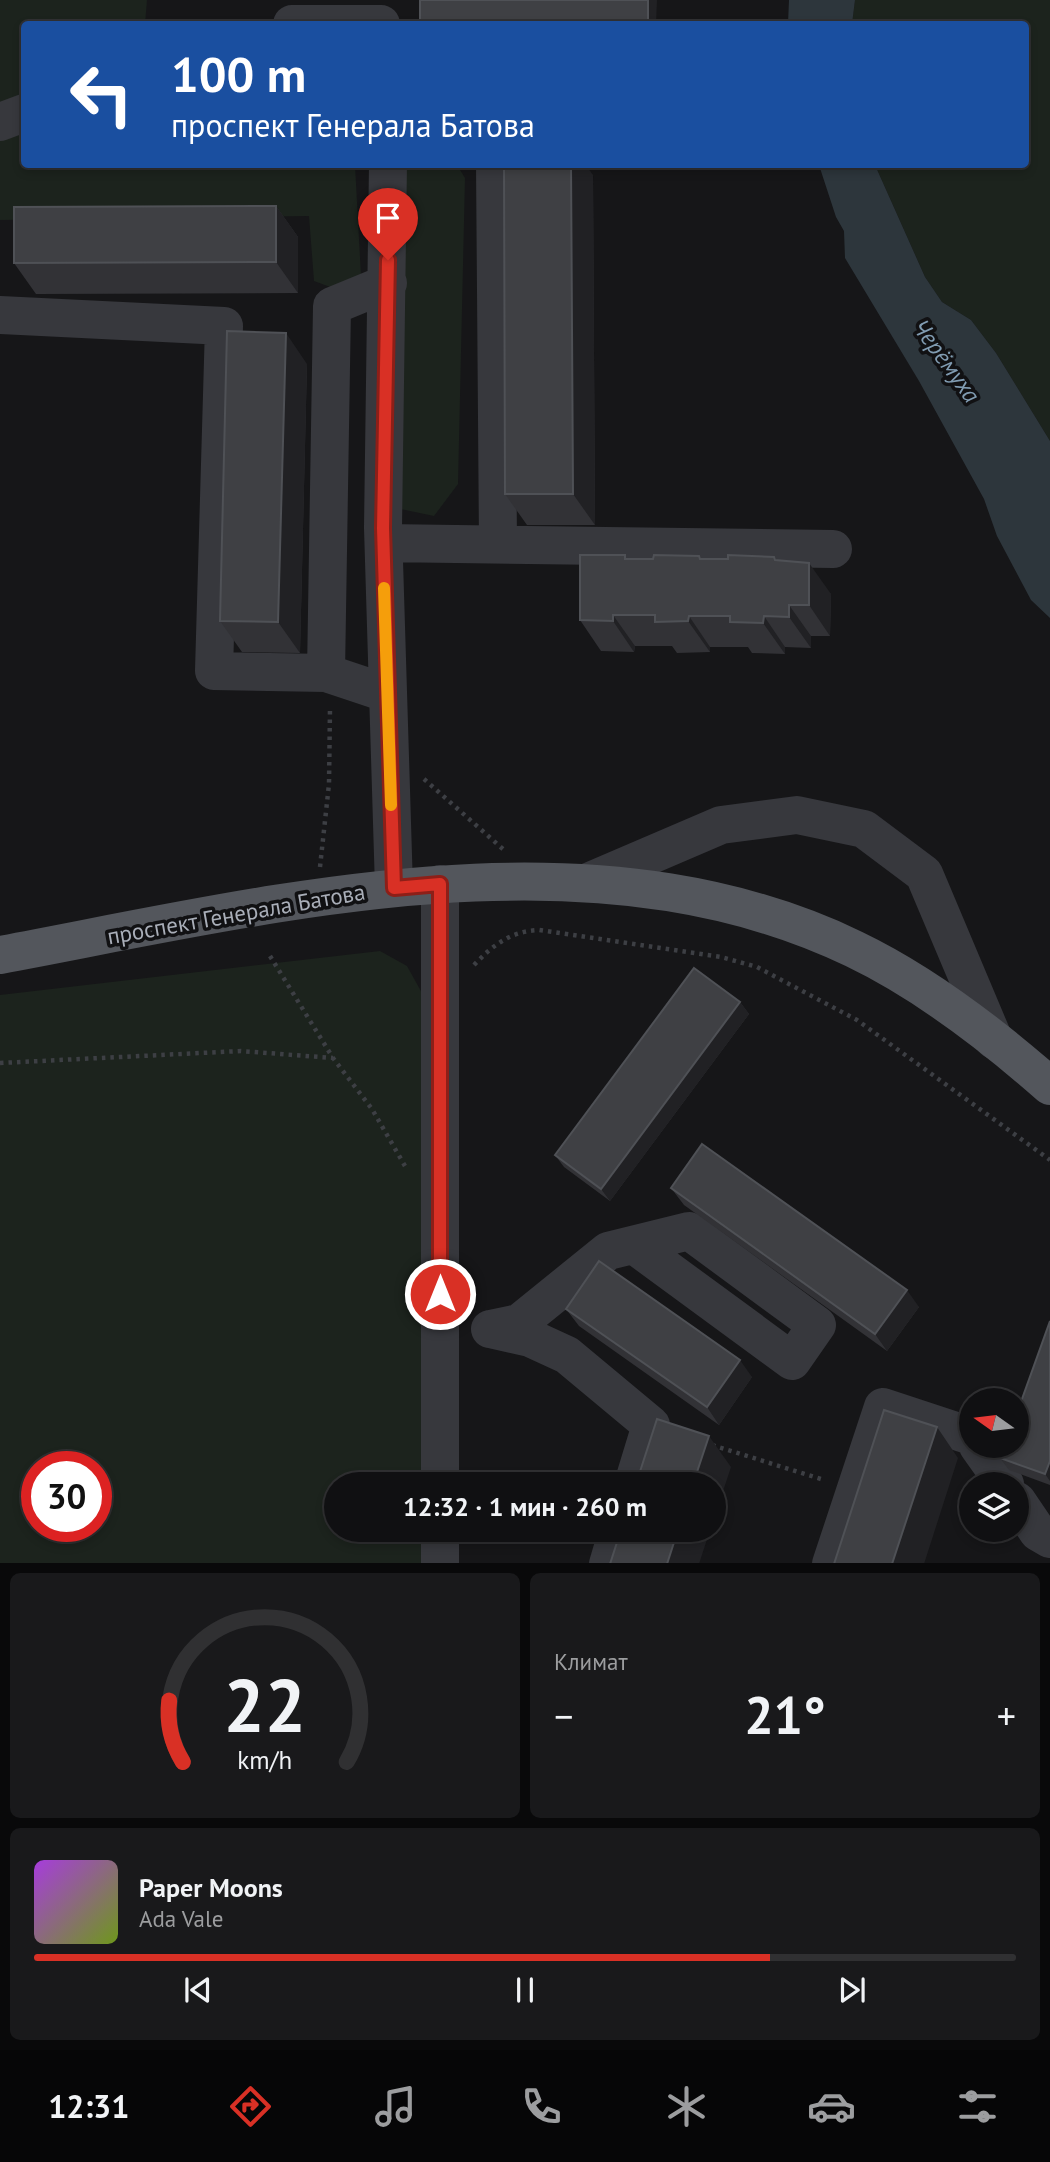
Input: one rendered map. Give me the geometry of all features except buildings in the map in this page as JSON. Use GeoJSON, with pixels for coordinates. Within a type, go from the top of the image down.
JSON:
{"type":"FeatureCollection","features":[{"type":"Feature","properties":{"kind":"main road","name":"проспект Генерала Батова"},"geometry":{"type":"LineString","coordinates":[[0,955],[318,897],[394,888],[440,884],[589,882],[648,888],[765,915],[813,931],[894,970],[994,1040],[1050,1086]]}},
{"type":"Feature","properties":{"kind":"street"},"geometry":{"type":"LineString","coordinates":[[379,0],[380,21]]}},
{"type":"Feature","properties":{"kind":"street"},"geometry":{"type":"LineString","coordinates":[[0,122],[21,114]]}},
{"type":"Feature","properties":{"kind":"street"},"geometry":{"type":"LineString","coordinates":[[388,168],[383,536],[394,888]]}},
{"type":"Feature","properties":{"kind":"street"},"geometry":{"type":"LineString","coordinates":[[495,168],[498,544]]}},
{"type":"Feature","properties":{"kind":"street"},"geometry":{"type":"LineString","coordinates":[[329,674],[326,527],[332,306],[388,284]]}},
{"type":"Feature","properties":{"kind":"street"},"geometry":{"type":"LineString","coordinates":[[0,315],[224,326],[214,671],[329,674],[386,693]]}},
{"type":"Feature","properties":{"kind":"street"},"geometry":{"type":"LineString","coordinates":[[326,527],[383,536],[498,544],[833,549]]}},
{"type":"Feature","properties":{"kind":"street"},"geometry":{"type":"LineString","coordinates":[[589,882],[721,825],[797,816],[864,829],[924,874],[994,1040]]}},
{"type":"Feature","properties":{"kind":"street"},"geometry":{"type":"LineString","coordinates":[[440,884],[440,1472]]}},
{"type":"Feature","properties":{"kind":"street"},"geometry":{"type":"LineString","coordinates":[[490,1329],[519,1323],[608,1251],[634,1245]]}},
{"type":"Feature","properties":{"kind":"street"},"geometry":{"type":"LineString","coordinates":[[440,1317],[530,1338],[567,1355],[651,1425],[637,1472]]}},
{"type":"Feature","properties":{"kind":"street"},"geometry":{"type":"LineString","coordinates":[[831,1563],[883,1407],[959,1432]]}},
{"type":"Feature","properties":{"kind":"street"},"geometry":{"type":"LineString","coordinates":[[1029,1519],[1038,1532],[1050,1539]]}},
{"type":"Feature","properties":{"kind":"street"},"geometry":{"type":"LineString","coordinates":[[440,1542],[440,1563]]}},
{"type":"Feature","properties":{"kind":"street"},"geometry":{"type":"LineString","coordinates":[[608,1563],[614,1542]]}},
{"type":"Feature","properties":{"kind":"path"},"geometry":{"type":"LineString","coordinates":[[309,872],[320,869],[329,784],[329,674]]}},
{"type":"Feature","properties":{"kind":"path"},"geometry":{"type":"LineString","coordinates":[[388,748],[510,855]]}},
{"type":"Feature","properties":{"kind":"path"},"geometry":{"type":"LineString","coordinates":[[440,1005],[476,962],[519,931],[539,930],[721,957],[757,967],[857,1020],[1050,1160]]}},
{"type":"Feature","properties":{"kind":"path"},"geometry":{"type":"LineString","coordinates":[[270,956],[333,1058],[372,1109],[413,1178]]}},
{"type":"Feature","properties":{"kind":"path"},"geometry":{"type":"LineString","coordinates":[[0,1063],[242,1051],[333,1058]]}},
{"type":"Feature","properties":{"kind":"path"},"geometry":{"type":"LineString","coordinates":[[702,1442],[855,1490]]}},
{"type":"Feature","properties":{"kind":"shaded area"},"geometry":{"type":"Polygon","coordinates":[[[0,0],[147,0],[145,21],[21,21],[21,98],[0,104],[0,0]]]}},
{"type":"Feature","properties":{"kind":"shaded area"},"geometry":{"type":"Polygon","coordinates":[[[855,0],[1050,0],[1050,441],[996,353],[971,320],[942,302],[925,277],[876,168],[1029,168],[1029,21],[852,21],[855,0]]]}},
{"type":"Feature","properties":{"kind":"shaded area"},"geometry":{"type":"Polygon","coordinates":[[[21,128],[21,168],[355,168],[361,276],[333,288],[314,281],[309,216],[0,220],[0,137],[21,128]]]}},
{"type":"Feature","properties":{"kind":"shaded area"},"geometry":{"type":"Polygon","coordinates":[[[396,168],[459,168],[465,178],[458,484],[434,516],[391,507],[396,168]]]}},
{"type":"Feature","properties":{"kind":"shaded area"},"geometry":{"type":"Polygon","coordinates":[[[380,951],[407,966],[422,993],[425,1472],[324,1472],[324,1542],[425,1542],[425,1563],[0,1563],[0,995],[380,951]]]}},
{"type":"Feature","properties":{"kind":"water"},"geometry":{"type":"Polygon","coordinates":[[[789,0],[855,0],[852,21],[788,21],[789,0]]]}},
{"type":"Feature","properties":{"kind":"water","name":"Черёмуха"},"geometry":{"type":"Polygon","coordinates":[[[820,168],[876,168],[925,277],[942,302],[971,320],[996,353],[1050,441],[1050,618],[1031,600],[997,536],[984,499],[919,381],[845,258],[844,231],[836,217],[820,168]]]}},
{"type":"Feature","properties":{"kind":"slow traffic"},"geometry":{"type":"LineString","coordinates":[[384,588],[391,805]]}},
{"type":"Feature","properties":{"kind":"route"},"geometry":{"type":"LineString","coordinates":[[388,260],[383,528],[394,888],[440,884],[440,1294]]}}]}
